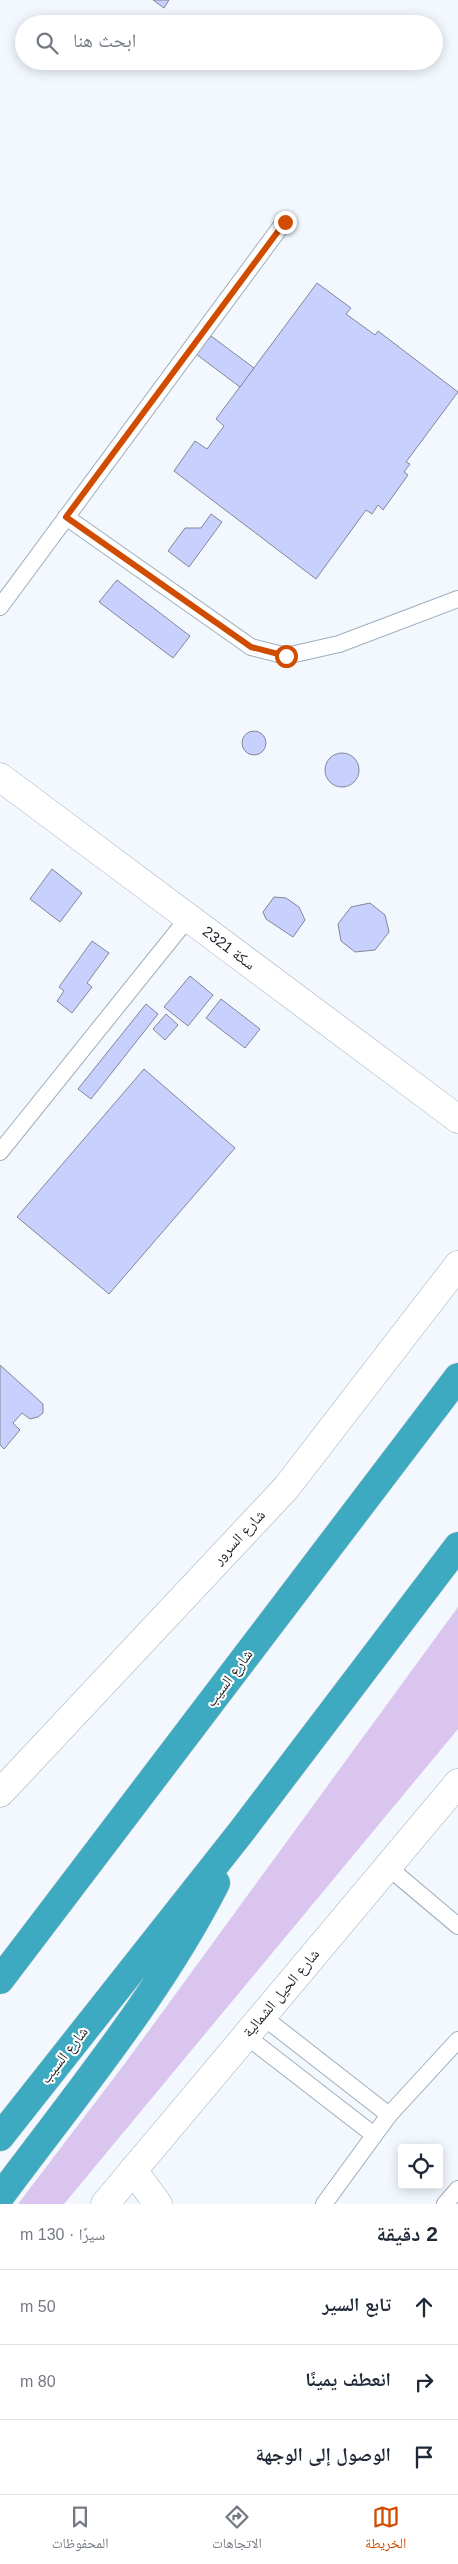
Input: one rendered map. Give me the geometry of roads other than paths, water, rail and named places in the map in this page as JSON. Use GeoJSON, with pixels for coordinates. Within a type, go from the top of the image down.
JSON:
{"type":"FeatureCollection","features":[{"type":"Feature","properties":{"kind":"highway","name":"شارع السيب"},"geometry":{"type":"LineString","coordinates":[[0,1980],[458,1377]]}},
{"type":"Feature","properties":{"kind":"highway","name":"شارع السيب"},"geometry":{"type":"LineString","coordinates":[[0,2137],[241,1832],[458,1546]]}},
{"type":"Feature","properties":{"kind":"highway"},"geometry":{"type":"LineString","coordinates":[[0,2197],[135,2014],[194,1928],[241,1832]]}},
{"type":"Feature","properties":{"kind":"street","name":"سكة 2321"},"geometry":{"type":"LineString","coordinates":[[0,778],[458,1119]]}},
{"type":"Feature","properties":{"kind":"street","name":"شارع السرور"},"geometry":{"type":"LineString","coordinates":[[0,1792],[286,1488],[458,1264]]}},
{"type":"Feature","properties":{"kind":"street","name":"شارع الحيل الشمالية"},"geometry":{"type":"LineString","coordinates":[[105,2204],[458,1783]]}},
{"type":"Feature","properties":{"kind":"street"},"geometry":{"type":"LineString","coordinates":[[134,2170],[158,2204]]}},
{"type":"Feature","properties":{"kind":"lane"},"geometry":{"type":"LineString","coordinates":[[0,607],[285,222]]}},
{"type":"Feature","properties":{"kind":"lane"},"geometry":{"type":"LineString","coordinates":[[66,517],[251,647],[286,656],[339,644],[458,598]]}},
{"type":"Feature","properties":{"kind":"lane"},"geometry":{"type":"LineString","coordinates":[[0,1152],[188,918]]}},
{"type":"Feature","properties":{"kind":"lane"},"geometry":{"type":"LineString","coordinates":[[388,1867],[458,1926]]}},
{"type":"Feature","properties":{"kind":"lane"},"geometry":{"type":"LineString","coordinates":[[254,2026],[389,2116]]}},
{"type":"Feature","properties":{"kind":"lane"},"geometry":{"type":"LineString","coordinates":[[254,2026],[374,2135]]}},
{"type":"Feature","properties":{"kind":"lane"},"geometry":{"type":"LineString","coordinates":[[324,2204],[389,2116],[458,2040]]}},
{"type":"Feature","properties":{"kind":"lane"},"geometry":{"type":"LineString","coordinates":[[445,2204],[458,2189]]}}]}
